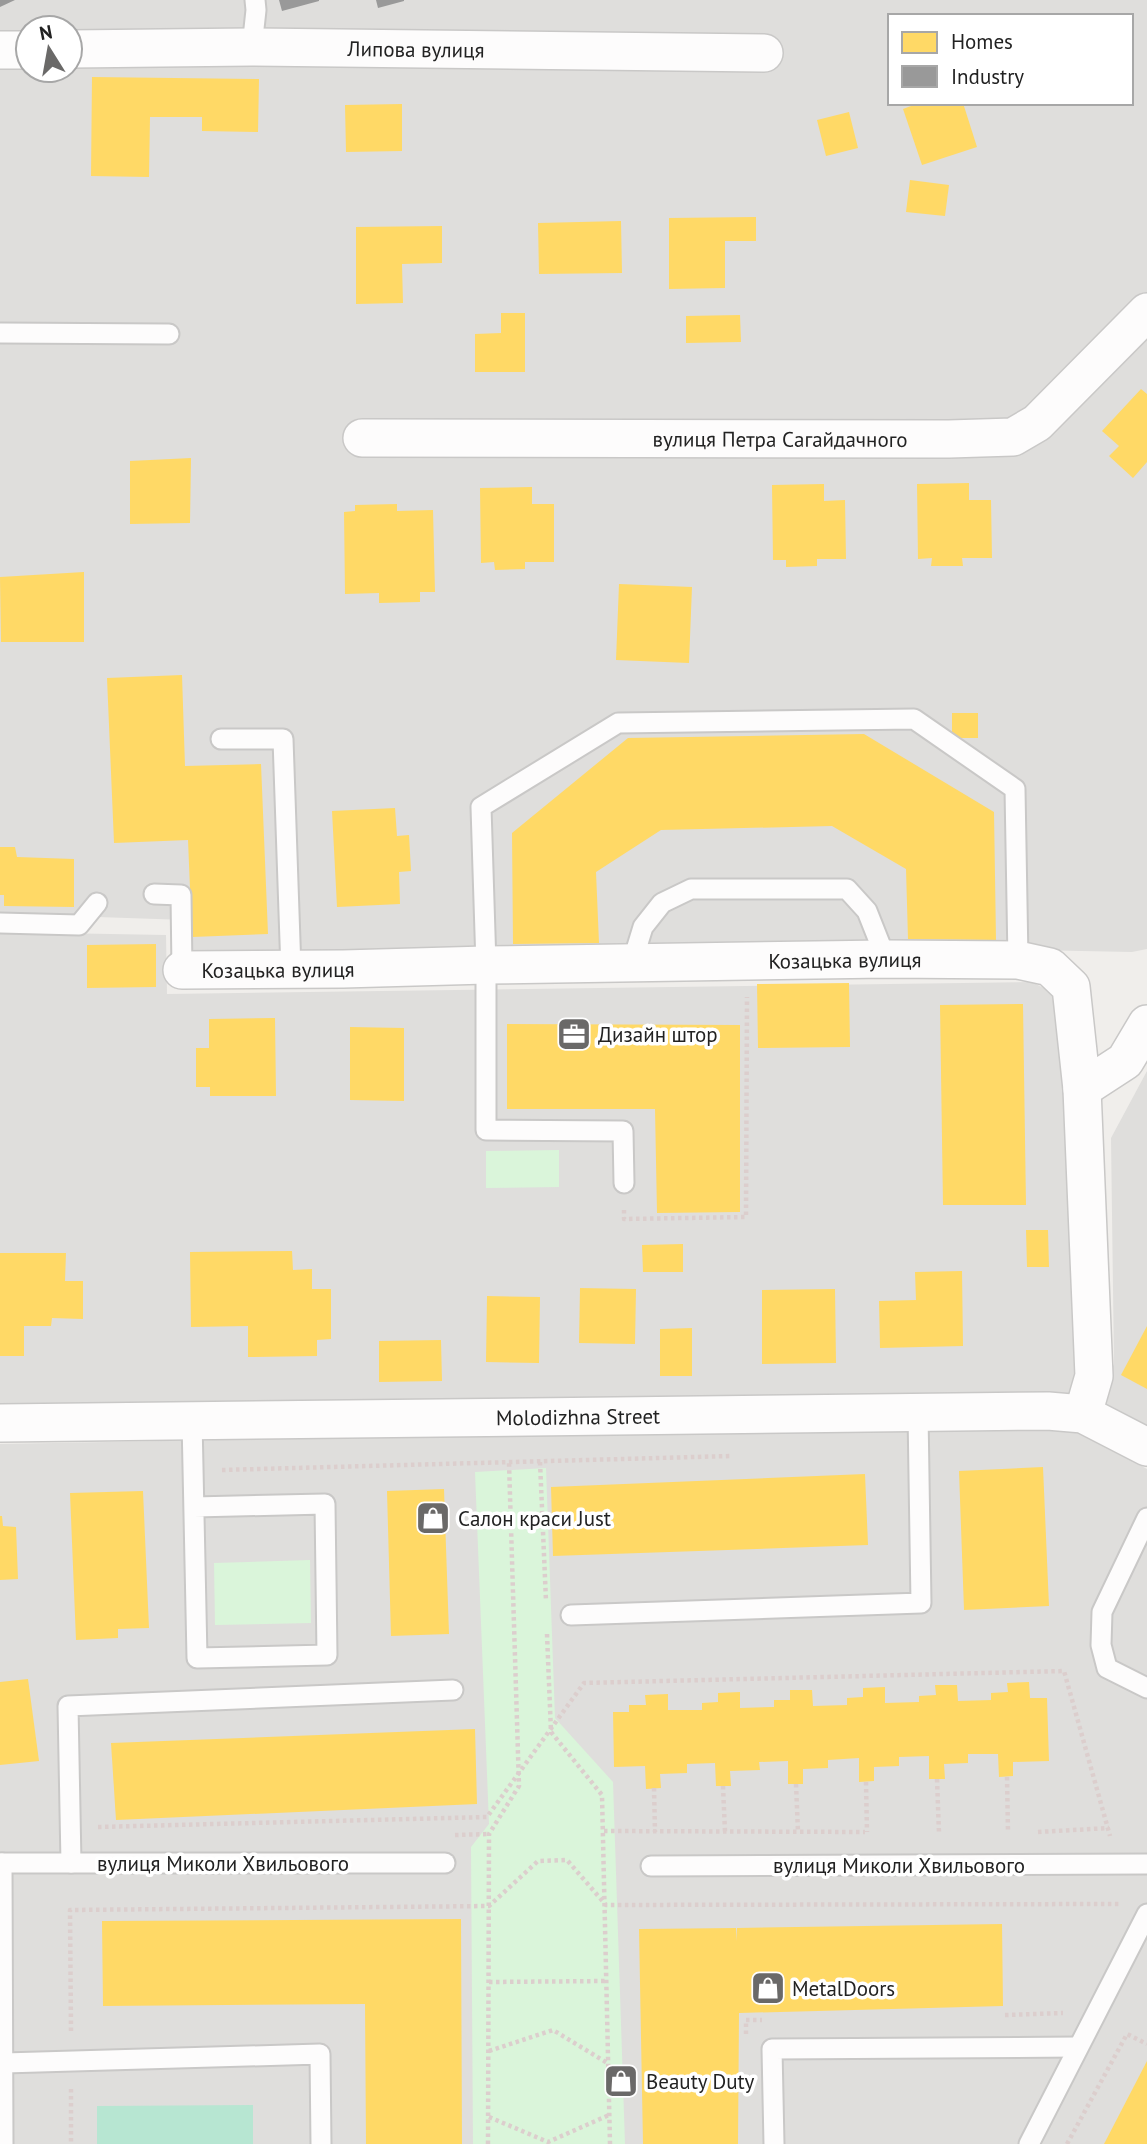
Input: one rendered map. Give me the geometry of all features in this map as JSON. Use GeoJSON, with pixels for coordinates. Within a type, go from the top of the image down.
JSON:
{"type":"FeatureCollection","features":[{"type":"Feature","properties":{"kind":"street","name":"Липова вулиця"},"geometry":{"type":"LineString","coordinates":[[84,49],[253,47],[764,53]]}},
{"type":"Feature","properties":{"kind":"street","name":"вулиця Петра Сагайдачного"},"geometry":{"type":"LineString","coordinates":[[362,438],[1013,438],[1037,424],[1147,312]]}},
{"type":"Feature","properties":{"kind":"street","name":"Козацька вулиця"},"geometry":{"type":"LineString","coordinates":[[182,970],[886,959],[1018,960],[1050,967],[1072,986],[1082,1089],[1094,1376],[1083,1414]]}},
{"type":"Feature","properties":{"kind":"street"},"geometry":{"type":"LineString","coordinates":[[1082,1089],[1125,1061],[1147,1024]]}},
{"type":"Feature","properties":{"kind":"street","name":"Molodizhna Street"},"geometry":{"type":"LineString","coordinates":[[0,1423],[1048,1411],[1083,1414],[1147,1447]]}},
{"type":"Feature","properties":{"kind":"lane"},"geometry":{"type":"LineString","coordinates":[[253,47],[255,0]]}},
{"type":"Feature","properties":{"kind":"lane"},"geometry":{"type":"LineString","coordinates":[[0,333],[169,334]]}},
{"type":"Feature","properties":{"kind":"lane"},"geometry":{"type":"LineString","coordinates":[[624,1183],[623,1131],[485,1130],[486,965],[481,807],[618,723],[915,719],[1014,789],[1018,960]]}},
{"type":"Feature","properties":{"kind":"lane"},"geometry":{"type":"LineString","coordinates":[[221,739],[284,739],[290,970]]}},
{"type":"Feature","properties":{"kind":"lane"},"geometry":{"type":"LineString","coordinates":[[632,963],[643,927],[662,903],[691,888],[846,889],[867,911],[886,959]]}},
{"type":"Feature","properties":{"kind":"lane"},"geometry":{"type":"LineString","coordinates":[[154,894],[181,895],[182,970]]}},
{"type":"Feature","properties":{"kind":"lane"},"geometry":{"type":"LineString","coordinates":[[0,923],[79,925],[97,903]]}},
{"type":"Feature","properties":{"kind":"lane"},"geometry":{"type":"LineString","coordinates":[[571,1615],[921,1603],[918,1413]]}},
{"type":"Feature","properties":{"kind":"lane"},"geometry":{"type":"LineString","coordinates":[[192,1420],[197,1658],[327,1655],[325,1504],[194,1507]]}},
{"type":"Feature","properties":{"kind":"lane"},"geometry":{"type":"LineString","coordinates":[[1147,1518],[1102,1612],[1101,1645],[1107,1668],[1147,1688]]}},
{"type":"Feature","properties":{"kind":"lane"},"geometry":{"type":"LineString","coordinates":[[71,1863],[68,1706],[453,1690]]}},
{"type":"Feature","properties":{"kind":"lane"},"geometry":{"type":"LineString","coordinates":[[1,1863],[3,2144]]}},
{"type":"Feature","properties":{"kind":"lane","name":"вулиця Миколи Хвильового"},"geometry":{"type":"LineString","coordinates":[[1,1863],[445,1863]]}},
{"type":"Feature","properties":{"kind":"lane","name":"вулиця Миколи Хвильового"},"geometry":{"type":"LineString","coordinates":[[651,1866],[1147,1864]]}},
{"type":"Feature","properties":{"kind":"lane"},"geometry":{"type":"LineString","coordinates":[[1029,2144],[1147,1914]]}},
{"type":"Feature","properties":{"kind":"lane"},"geometry":{"type":"LineString","coordinates":[[774,2144],[772,2049],[1077,2047]]}},
{"type":"Feature","properties":{"kind":"lane"},"geometry":{"type":"LineString","coordinates":[[4,2063],[320,2054],[321,2144]]}},
{"type":"Feature","properties":{"kind":"path"},"geometry":{"type":"LineString","coordinates":[[624,1183],[624,1219],[746,1217],[747,961]]}},
{"type":"Feature","properties":{"kind":"path"},"geometry":{"type":"LineString","coordinates":[[193,1471],[743,1456]]}},
{"type":"Feature","properties":{"kind":"path"},"geometry":{"type":"LineString","coordinates":[[488,2144],[489,1834],[519,1786],[509,1462]]}},
{"type":"Feature","properties":{"kind":"path"},"geometry":{"type":"LineString","coordinates":[[540,1462],[546,1611]]}},
{"type":"Feature","properties":{"kind":"path"},"geometry":{"type":"LineString","coordinates":[[546,1624],[551,1732],[603,1795],[610,2144]]}},
{"type":"Feature","properties":{"kind":"path"},"geometry":{"type":"LineString","coordinates":[[71,2144],[70,1910],[489,1906],[538,1861],[567,1860],[606,1905],[1117,1903],[1109,1828],[1064,1671],[584,1684],[486,1817],[97,1827]]}},
{"type":"Feature","properties":{"kind":"path"},"geometry":{"type":"LineString","coordinates":[[1007,1777],[1009,1833]]}},
{"type":"Feature","properties":{"kind":"path"},"geometry":{"type":"LineString","coordinates":[[937,1779],[939,1833]]}},
{"type":"Feature","properties":{"kind":"path"},"geometry":{"type":"LineString","coordinates":[[866,1782],[867,1832]]}},
{"type":"Feature","properties":{"kind":"path"},"geometry":{"type":"LineString","coordinates":[[796,1784],[798,1832]]}},
{"type":"Feature","properties":{"kind":"path"},"geometry":{"type":"LineString","coordinates":[[723,1786],[725,1832]]}},
{"type":"Feature","properties":{"kind":"path"},"geometry":{"type":"LineString","coordinates":[[654,1788],[655,1832]]}},
{"type":"Feature","properties":{"kind":"path"},"geometry":{"type":"LineString","coordinates":[[1031,1832],[1109,1828]]}},
{"type":"Feature","properties":{"kind":"path"},"geometry":{"type":"LineString","coordinates":[[604,1831],[879,1832]]}},
{"type":"Feature","properties":{"kind":"path"},"geometry":{"type":"LineString","coordinates":[[927,1833],[953,1833]]}},
{"type":"Feature","properties":{"kind":"path"},"geometry":{"type":"LineString","coordinates":[[995,1833],[1020,1833]]}},
{"type":"Feature","properties":{"kind":"path"},"geometry":{"type":"LineString","coordinates":[[489,1982],[608,1981]]}},
{"type":"Feature","properties":{"kind":"path"},"geometry":{"type":"LineString","coordinates":[[489,2051],[553,2030],[609,2064]]}},
{"type":"Feature","properties":{"kind":"path"},"geometry":{"type":"LineString","coordinates":[[1067,2144],[1127,2034],[1147,2044]]}},
{"type":"Feature","properties":{"kind":"path"},"geometry":{"type":"LineString","coordinates":[[489,2117],[548,2143],[610,2115]]}},
{"type":"Feature","properties":{"kind":"shaded area"},"geometry":{"type":"Polygon","coordinates":[[[0,0],[1147,0],[1147,949],[1132,952],[190,951],[186,920],[68,916],[0,925],[0,0]]]}},
{"type":"Feature","properties":{"kind":"shaded area"},"geometry":{"type":"Polygon","coordinates":[[[0,932],[166,935],[167,994],[1032,982],[1059,996],[1081,1378],[1076,1397],[0,1414],[0,932]]]}},
{"type":"Feature","properties":{"kind":"shaded area"},"geometry":{"type":"Polygon","coordinates":[[[1147,1071],[1147,1427],[1096,1401],[1114,1364],[1111,1138],[1147,1071]]]}},
{"type":"Feature","properties":{"kind":"shaded area"},"geometry":{"type":"Polygon","coordinates":[[[1037,1425],[1080,1434],[1147,1469],[1147,2144],[0,2144],[0,1444],[1037,1425]]]}},
{"type":"Feature","properties":{"kind":"green space"},"geometry":{"type":"Polygon","coordinates":[[[559,1150],[559,1187],[486,1188],[486,1151],[559,1150]]]}},
{"type":"Feature","properties":{"kind":"green space"},"geometry":{"type":"Polygon","coordinates":[[[546,1468],[555,1718],[613,1782],[625,2144],[473,2144],[471,1847],[489,1824],[475,1472],[546,1468]]]}},
{"type":"Feature","properties":{"kind":"green space"},"geometry":{"type":"Polygon","coordinates":[[[310,1560],[311,1623],[215,1625],[214,1563],[310,1560]]]}},
{"type":"Feature","properties":{"kind":"green space"},"geometry":{"type":"Polygon","coordinates":[[[253,2105],[253,2144],[97,2144],[97,2106],[253,2105]]]}},
{"type":"Feature","properties":{"kind":"building: Homes"},"geometry":{"type":"Polygon","coordinates":[[[92,77],[259,79],[258,132],[202,131],[202,117],[150,117],[149,177],[91,176],[92,77]]]}},
{"type":"Feature","properties":{"kind":"building: Homes"},"geometry":{"type":"Polygon","coordinates":[[[402,104],[402,151],[346,152],[345,105],[402,104]]]}},
{"type":"Feature","properties":{"kind":"building: Homes"},"geometry":{"type":"Polygon","coordinates":[[[914,105],[964,105],[977,147],[922,165],[903,109],[914,105]]]}},
{"type":"Feature","properties":{"kind":"building: Homes"},"geometry":{"type":"Polygon","coordinates":[[[849,112],[858,148],[826,156],[817,120],[849,112]]]}},
{"type":"Feature","properties":{"kind":"building: Homes"},"geometry":{"type":"Polygon","coordinates":[[[910,180],[949,185],[945,216],[906,212],[910,180]]]}},
{"type":"Feature","properties":{"kind":"building: Homes"},"geometry":{"type":"Polygon","coordinates":[[[756,217],[756,241],[725,241],[725,288],[669,289],[669,218],[756,217]]]}},
{"type":"Feature","properties":{"kind":"building: Homes"},"geometry":{"type":"Polygon","coordinates":[[[621,221],[622,273],[539,274],[538,223],[621,221]]]}},
{"type":"Feature","properties":{"kind":"building: Homes"},"geometry":{"type":"Polygon","coordinates":[[[442,226],[442,263],[402,264],[403,303],[356,304],[356,227],[442,226]]]}},
{"type":"Feature","properties":{"kind":"building: Homes"},"geometry":{"type":"Polygon","coordinates":[[[501,313],[525,313],[525,372],[475,372],[475,334],[501,333],[501,313]]]}},
{"type":"Feature","properties":{"kind":"building: Homes"},"geometry":{"type":"Polygon","coordinates":[[[740,315],[741,342],[686,343],[686,316],[740,315]]]}},
{"type":"Feature","properties":{"kind":"building: Homes"},"geometry":{"type":"Polygon","coordinates":[[[1141,389],[1147,394],[1147,462],[1133,478],[1109,456],[1119,446],[1102,431],[1141,389]]]}},
{"type":"Feature","properties":{"kind":"building: Homes"},"geometry":{"type":"Polygon","coordinates":[[[191,458],[190,523],[130,524],[130,461],[191,458]]]}},
{"type":"Feature","properties":{"kind":"building: Homes"},"geometry":{"type":"Polygon","coordinates":[[[969,483],[969,500],[991,500],[992,558],[962,558],[963,566],[931,566],[932,558],[918,559],[917,484],[969,483]]]}},
{"type":"Feature","properties":{"kind":"building: Homes"},"geometry":{"type":"Polygon","coordinates":[[[824,484],[824,501],[845,500],[846,559],[817,559],[817,566],[786,567],[786,560],[773,560],[772,485],[824,484]]]}},
{"type":"Feature","properties":{"kind":"building: Homes"},"geometry":{"type":"Polygon","coordinates":[[[532,487],[532,504],[554,504],[554,562],[525,562],[525,569],[495,570],[494,562],[481,563],[480,488],[532,487]]]}},
{"type":"Feature","properties":{"kind":"building: Homes"},"geometry":{"type":"Polygon","coordinates":[[[397,504],[397,511],[433,510],[435,592],[420,592],[420,602],[379,603],[379,593],[345,594],[344,512],[355,511],[355,505],[397,504]]]}},
{"type":"Feature","properties":{"kind":"building: Homes"},"geometry":{"type":"Polygon","coordinates":[[[84,572],[84,642],[1,642],[0,577],[84,572]]]}},
{"type":"Feature","properties":{"kind":"building: Homes"},"geometry":{"type":"Polygon","coordinates":[[[619,584],[692,587],[689,663],[616,660],[619,584]]]}},
{"type":"Feature","properties":{"kind":"building: Homes"},"geometry":{"type":"Polygon","coordinates":[[[182,675],[185,766],[261,764],[268,934],[192,937],[188,840],[114,843],[107,678],[182,675]]]}},
{"type":"Feature","properties":{"kind":"building: Homes"},"geometry":{"type":"Polygon","coordinates":[[[952,713],[978,713],[978,738],[952,738],[952,713]]]}},
{"type":"Feature","properties":{"kind":"building: Homes"},"geometry":{"type":"Polygon","coordinates":[[[864,734],[994,812],[996,940],[908,939],[906,869],[832,826],[661,830],[596,872],[599,943],[513,944],[512,833],[628,738],[864,734]]]}},
{"type":"Feature","properties":{"kind":"building: Homes"},"geometry":{"type":"Polygon","coordinates":[[[395,808],[397,836],[409,835],[411,871],[399,872],[400,904],[337,907],[332,811],[395,808]]]}},
{"type":"Feature","properties":{"kind":"building: Homes"},"geometry":{"type":"Polygon","coordinates":[[[0,847],[15,847],[17,857],[74,859],[74,907],[4,906],[4,895],[0,895],[0,847]]]}},
{"type":"Feature","properties":{"kind":"building: Homes"},"geometry":{"type":"Polygon","coordinates":[[[156,944],[156,987],[87,988],[87,945],[156,944]]]}},
{"type":"Feature","properties":{"kind":"building: Homes"},"geometry":{"type":"Polygon","coordinates":[[[849,983],[850,1047],[758,1048],[757,984],[849,983]]]}},
{"type":"Feature","properties":{"kind":"building: Homes"},"geometry":{"type":"Polygon","coordinates":[[[1023,1004],[1026,1205],[943,1205],[940,1005],[1023,1004]]]}},
{"type":"Feature","properties":{"kind":"building: Homes"},"geometry":{"type":"Polygon","coordinates":[[[275,1018],[276,1096],[210,1096],[210,1087],[196,1087],[196,1048],[209,1048],[209,1019],[275,1018]]]}},
{"type":"Feature","properties":{"kind":"building: Homes"},"geometry":{"type":"Polygon","coordinates":[[[507,1024],[740,1025],[740,1212],[657,1213],[655,1109],[507,1109],[507,1024]]]}},
{"type":"Feature","properties":{"kind":"building: Homes"},"geometry":{"type":"Polygon","coordinates":[[[350,1027],[404,1028],[404,1101],[350,1100],[350,1027]]]}},
{"type":"Feature","properties":{"kind":"building: Homes"},"geometry":{"type":"Polygon","coordinates":[[[1026,1230],[1048,1230],[1049,1267],[1027,1267],[1026,1230]]]}},
{"type":"Feature","properties":{"kind":"building: Homes"},"geometry":{"type":"Polygon","coordinates":[[[683,1244],[683,1272],[643,1272],[642,1245],[683,1244]]]}},
{"type":"Feature","properties":{"kind":"building: Homes"},"geometry":{"type":"Polygon","coordinates":[[[292,1251],[293,1270],[312,1269],[312,1289],[331,1289],[331,1339],[317,1340],[317,1356],[248,1357],[248,1326],[191,1327],[190,1252],[292,1251]]]}},
{"type":"Feature","properties":{"kind":"building: Homes"},"geometry":{"type":"Polygon","coordinates":[[[0,1253],[66,1253],[65,1281],[83,1281],[83,1319],[52,1318],[51,1326],[24,1326],[24,1356],[0,1356],[0,1253]]]}},
{"type":"Feature","properties":{"kind":"building: Homes"},"geometry":{"type":"Polygon","coordinates":[[[962,1271],[963,1346],[880,1348],[879,1301],[916,1300],[915,1272],[962,1271]]]}},
{"type":"Feature","properties":{"kind":"building: Homes"},"geometry":{"type":"Polygon","coordinates":[[[580,1288],[636,1289],[635,1344],[579,1343],[580,1288]]]}},
{"type":"Feature","properties":{"kind":"building: Homes"},"geometry":{"type":"Polygon","coordinates":[[[835,1289],[836,1363],[762,1364],[762,1290],[835,1289]]]}},
{"type":"Feature","properties":{"kind":"building: Homes"},"geometry":{"type":"Polygon","coordinates":[[[487,1296],[540,1297],[539,1363],[486,1362],[487,1296]]]}},
{"type":"Feature","properties":{"kind":"building: Homes"},"geometry":{"type":"Polygon","coordinates":[[[1147,1326],[1147,1389],[1121,1375],[1147,1326]]]}},
{"type":"Feature","properties":{"kind":"building: Homes"},"geometry":{"type":"Polygon","coordinates":[[[692,1328],[692,1376],[660,1376],[660,1329],[692,1328]]]}},
{"type":"Feature","properties":{"kind":"building: Homes"},"geometry":{"type":"Polygon","coordinates":[[[441,1340],[442,1381],[379,1382],[379,1341],[441,1340]]]}},
{"type":"Feature","properties":{"kind":"building: Homes"},"geometry":{"type":"Polygon","coordinates":[[[1043,1467],[1049,1606],[964,1610],[959,1471],[1043,1467]]]}},
{"type":"Feature","properties":{"kind":"building: Homes"},"geometry":{"type":"Polygon","coordinates":[[[865,1474],[868,1545],[553,1556],[551,1487],[865,1474]]]}},
{"type":"Feature","properties":{"kind":"building: Homes"},"geometry":{"type":"Polygon","coordinates":[[[444,1489],[449,1634],[391,1636],[387,1491],[444,1489]]]}},
{"type":"Feature","properties":{"kind":"building: Homes"},"geometry":{"type":"Polygon","coordinates":[[[143,1491],[149,1628],[118,1629],[118,1638],[76,1640],[70,1493],[143,1491]]]}},
{"type":"Feature","properties":{"kind":"building: Homes"},"geometry":{"type":"Polygon","coordinates":[[[0,1516],[3,1526],[16,1527],[18,1579],[0,1580],[0,1516]]]}},
{"type":"Feature","properties":{"kind":"building: Homes"},"geometry":{"type":"Polygon","coordinates":[[[28,1679],[39,1761],[0,1765],[0,1682],[28,1679]]]}},
{"type":"Feature","properties":{"kind":"building: Homes"},"geometry":{"type":"Polygon","coordinates":[[[1029,1682],[1030,1698],[1047,1698],[1049,1761],[1013,1762],[1013,1776],[999,1777],[998,1754],[968,1754],[968,1763],[944,1764],[945,1779],[929,1779],[929,1756],[899,1757],[899,1766],[874,1767],[874,1781],[859,1782],[859,1758],[828,1760],[828,1768],[803,1769],[803,1784],[788,1784],[788,1761],[759,1762],[760,1770],[730,1771],[731,1786],[716,1786],[715,1763],[687,1764],[687,1773],[660,1774],[661,1788],[646,1789],[645,1766],[614,1767],[613,1712],[629,1712],[629,1705],[646,1705],[645,1695],[668,1694],[668,1710],[702,1710],[702,1703],[718,1702],[718,1693],[740,1692],[740,1708],[774,1707],[774,1700],[790,1700],[790,1690],[812,1690],[813,1706],[847,1705],[847,1698],[863,1697],[863,1688],[885,1687],[885,1703],[919,1702],[919,1696],[936,1695],[935,1685],[957,1685],[958,1701],[991,1700],[991,1693],[1008,1692],[1007,1683],[1029,1682]]]}},
{"type":"Feature","properties":{"kind":"building: Homes"},"geometry":{"type":"Polygon","coordinates":[[[475,1729],[477,1804],[116,1820],[111,1743],[475,1729]]]}},
{"type":"Feature","properties":{"kind":"building: Homes"},"geometry":{"type":"Polygon","coordinates":[[[461,1919],[462,2144],[366,2144],[365,2004],[103,2006],[102,1921],[461,1919]]]}},
{"type":"Feature","properties":{"kind":"building: Homes"},"geometry":{"type":"Polygon","coordinates":[[[1002,1924],[1003,2006],[739,2013],[738,2144],[643,2144],[639,1929],[736,1928],[737,1941],[737,1928],[1002,1924]]]}},
{"type":"Feature","properties":{"kind":"building: Homes"},"geometry":{"type":"Polygon","coordinates":[[[1147,2061],[1147,2144],[1104,2144],[1147,2061]]]}},
{"type":"Feature","properties":{"kind":"building: Industry"},"geometry":{"type":"Polygon","coordinates":[[[0,0],[15,0],[0,7],[0,0]]]}},
{"type":"Feature","properties":{"kind":"building: Industry"},"geometry":{"type":"Polygon","coordinates":[[[279,0],[319,0],[319,1],[282,11],[279,0]]]}},
{"type":"Feature","properties":{"kind":"building: Industry"},"geometry":{"type":"Polygon","coordinates":[[[376,0],[404,0],[404,1],[378,8],[376,0]]]}},
{"type":"Feature","properties":{"kind":"place","name":"Дизайн штор"},"geometry":{"type":"Point","coordinates":[574,1034]}},
{"type":"Feature","properties":{"kind":"place","name":"Салон краси Just"},"geometry":{"type":"Point","coordinates":[433,1518]}},
{"type":"Feature","properties":{"kind":"place","name":"MetalDoors"},"geometry":{"type":"Point","coordinates":[768,1988]}},
{"type":"Feature","properties":{"kind":"place","name":"Beauty Duty"},"geometry":{"type":"Point","coordinates":[621,2081]}}]}
